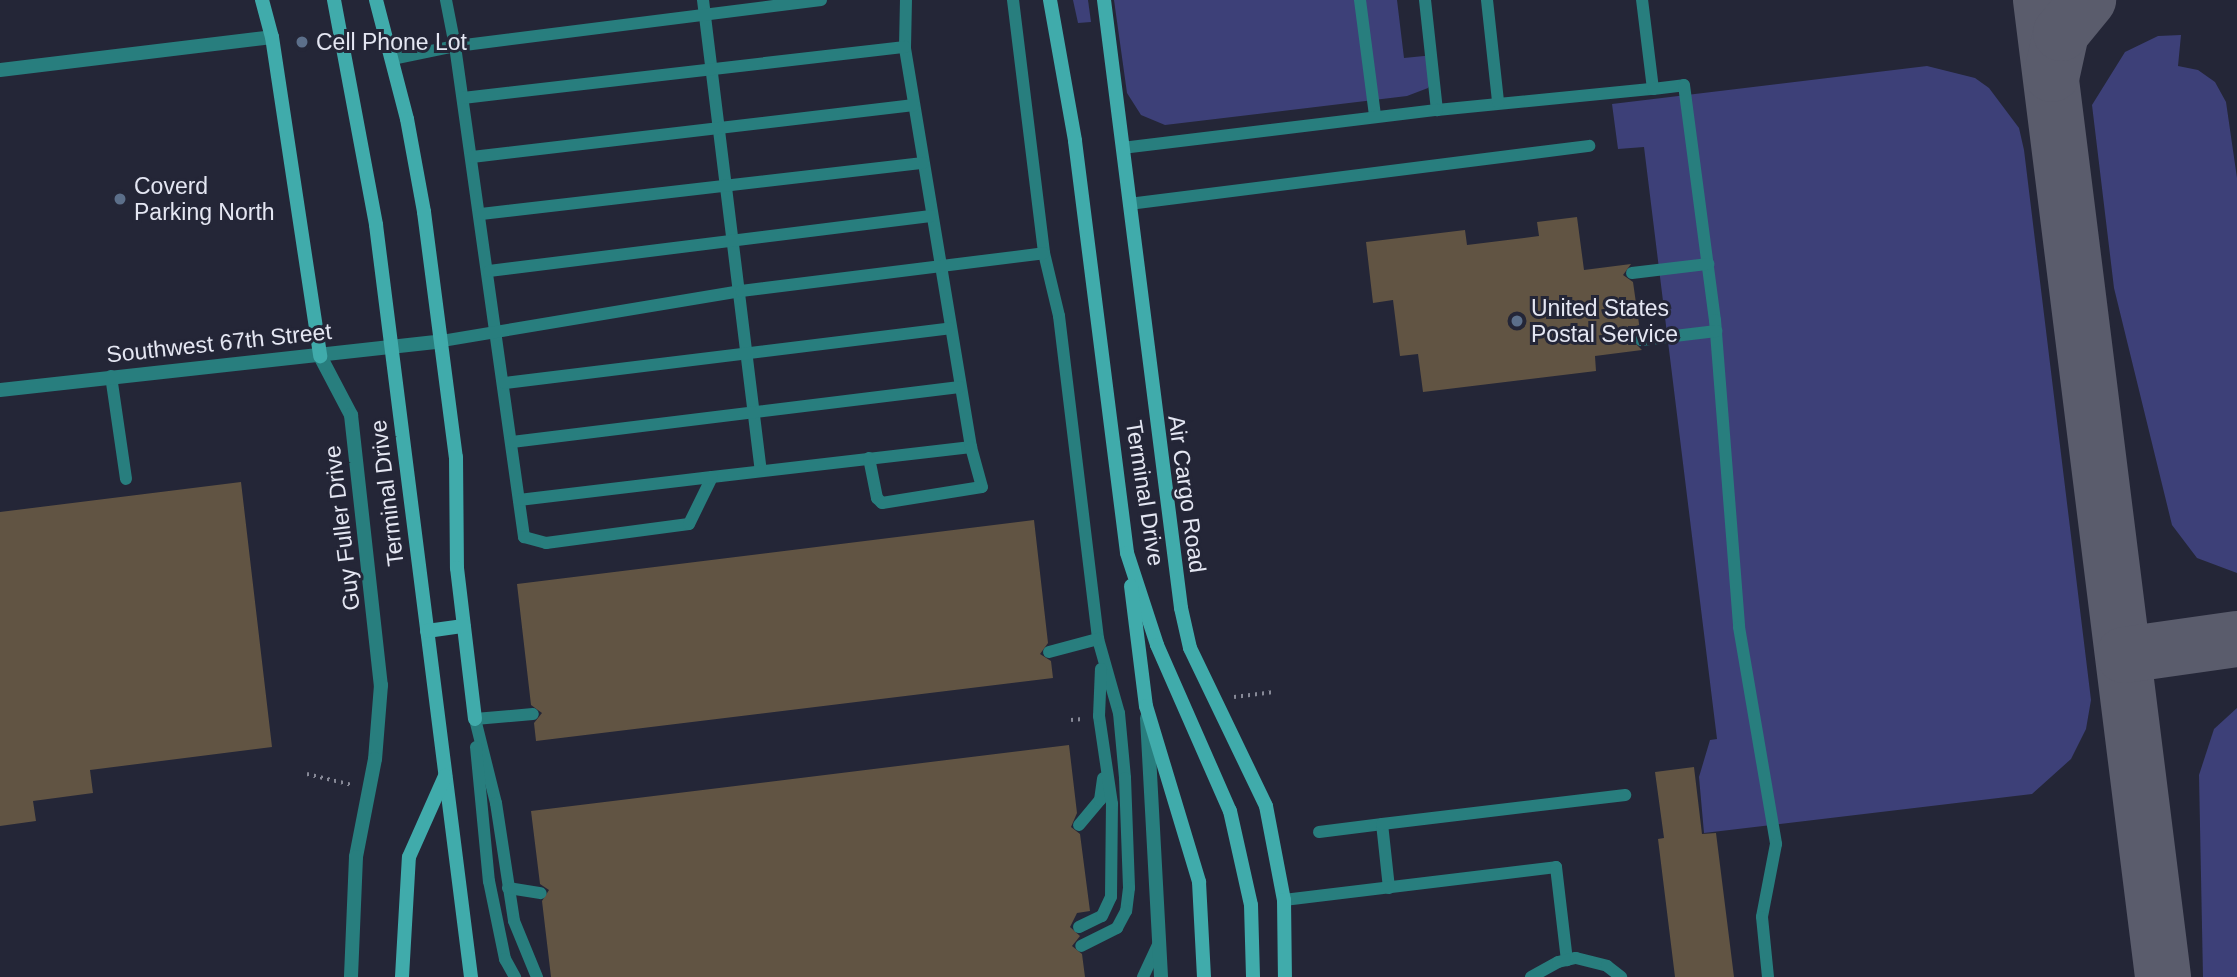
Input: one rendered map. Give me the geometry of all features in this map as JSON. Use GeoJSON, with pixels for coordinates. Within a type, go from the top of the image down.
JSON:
{"type":"FeatureCollection","features":[{"type":"Feature","properties":{"kind":"main road","name":"Guy Fuller Drive"},"geometry":{"type":"LineString","coordinates":[[262,0],[272,37],[320,356]]}},
{"type":"Feature","properties":{"kind":"main road","name":"Terminal Drive"},"geometry":{"type":"LineString","coordinates":[[334,0],[362,136],[392,347],[471,977]]}},
{"type":"Feature","properties":{"kind":"main road"},"geometry":{"type":"LineString","coordinates":[[376,0],[392,59],[424,212],[442,341],[456,457],[457,568],[475,719]]}},
{"type":"Feature","properties":{"kind":"main road","name":"Terminal Drive"},"geometry":{"type":"LineString","coordinates":[[1051,0],[1075,141],[1127,553],[1157,645],[1230,811],[1251,905],[1253,977]]}},
{"type":"Feature","properties":{"kind":"main road","name":"Air Cargo Road"},"geometry":{"type":"LineString","coordinates":[[1104,0],[1181,608],[1190,648],[1265,806],[1284,900],[1285,977]]}},
{"type":"Feature","properties":{"kind":"main road"},"geometry":{"type":"LineString","coordinates":[[1127,553],[1146,706],[1199,882],[1204,977]]}},
{"type":"Feature","properties":{"kind":"main road"},"geometry":{"type":"LineString","coordinates":[[427,631],[464,626]]}},
{"type":"Feature","properties":{"kind":"main road"},"geometry":{"type":"LineString","coordinates":[[402,977],[409,857],[445,776]]}},
{"type":"Feature","properties":{"kind":"street"},"geometry":{"type":"LineString","coordinates":[[0,70],[272,37]]}},
{"type":"Feature","properties":{"kind":"street","name":"Southwest 67th Street"},"geometry":{"type":"LineString","coordinates":[[0,390],[442,341]]}},
{"type":"Feature","properties":{"kind":"street","name":"Guy Fuller Drive"},"geometry":{"type":"LineString","coordinates":[[320,356],[351,415],[373,593],[380,708],[350,919],[351,977]]}},
{"type":"Feature","properties":{"kind":"street"},"geometry":{"type":"LineString","coordinates":[[1146,706],[1162,937],[1161,977]]}},
{"type":"Feature","properties":{"kind":"lane"},"geometry":{"type":"LineString","coordinates":[[446,0],[498,331],[524,537],[546,542],[688,524],[712,477]]}},
{"type":"Feature","properties":{"kind":"lane"},"geometry":{"type":"LineString","coordinates":[[703,0],[761,470]]}},
{"type":"Feature","properties":{"kind":"lane"},"geometry":{"type":"LineString","coordinates":[[392,59],[455,46],[821,0]]}},
{"type":"Feature","properties":{"kind":"lane"},"geometry":{"type":"LineString","coordinates":[[869,458],[877,498],[882,503],[982,487],[971,447],[931,216],[905,47],[906,0]]}},
{"type":"Feature","properties":{"kind":"lane"},"geometry":{"type":"LineString","coordinates":[[1013,0],[1044,253],[1059,316],[1098,639],[1102,662],[1119,713],[1129,888],[1117,928],[1081,946]]}},
{"type":"Feature","properties":{"kind":"lane"},"geometry":{"type":"LineString","coordinates":[[1360,0],[1375,116]]}},
{"type":"Feature","properties":{"kind":"lane"},"geometry":{"type":"LineString","coordinates":[[1425,0],[1437,110]]}},
{"type":"Feature","properties":{"kind":"lane"},"geometry":{"type":"LineString","coordinates":[[1487,0],[1498,102]]}},
{"type":"Feature","properties":{"kind":"lane"},"geometry":{"type":"LineString","coordinates":[[1642,0],[1653,89]]}},
{"type":"Feature","properties":{"kind":"lane"},"geometry":{"type":"LineString","coordinates":[[463,98],[905,47]]}},
{"type":"Feature","properties":{"kind":"lane"},"geometry":{"type":"LineString","coordinates":[[1122,148],[1498,102],[1684,85],[1716,331],[1739,627],[1776,844],[1762,917],[1768,977]]}},
{"type":"Feature","properties":{"kind":"lane"},"geometry":{"type":"LineString","coordinates":[[472,157],[914,105]]}},
{"type":"Feature","properties":{"kind":"lane"},"geometry":{"type":"LineString","coordinates":[[1129,204],[1589,146]]}},
{"type":"Feature","properties":{"kind":"lane"},"geometry":{"type":"LineString","coordinates":[[481,214],[923,163]]}},
{"type":"Feature","properties":{"kind":"lane"},"geometry":{"type":"LineString","coordinates":[[489,271],[931,216]]}},
{"type":"Feature","properties":{"kind":"lane"},"geometry":{"type":"LineString","coordinates":[[442,341],[741,291],[1044,253]]}},
{"type":"Feature","properties":{"kind":"lane"},"geometry":{"type":"LineString","coordinates":[[1632,273],[1708,264]]}},
{"type":"Feature","properties":{"kind":"lane"},"geometry":{"type":"LineString","coordinates":[[505,383],[950,328]]}},
{"type":"Feature","properties":{"kind":"lane"},"geometry":{"type":"LineString","coordinates":[[1641,340],[1716,331]]}},
{"type":"Feature","properties":{"kind":"lane"},"geometry":{"type":"LineString","coordinates":[[111,376],[127,479]]}},
{"type":"Feature","properties":{"kind":"lane"},"geometry":{"type":"LineString","coordinates":[[512,442],[960,387]]}},
{"type":"Feature","properties":{"kind":"lane"},"geometry":{"type":"LineString","coordinates":[[519,500],[971,447]]}},
{"type":"Feature","properties":{"kind":"lane"},"geometry":{"type":"LineString","coordinates":[[1049,652],[1098,639]]}},
{"type":"Feature","properties":{"kind":"lane"},"geometry":{"type":"LineString","coordinates":[[1079,825],[1100,800],[1104,771],[1102,662]]}},
{"type":"Feature","properties":{"kind":"lane"},"geometry":{"type":"LineString","coordinates":[[475,719],[533,714]]}},
{"type":"Feature","properties":{"kind":"lane"},"geometry":{"type":"LineString","coordinates":[[475,719],[496,803],[508,888],[523,951],[537,977]]}},
{"type":"Feature","properties":{"kind":"lane"},"geometry":{"type":"LineString","coordinates":[[475,719],[488,881],[505,959],[515,977]]}},
{"type":"Feature","properties":{"kind":"lane"},"geometry":{"type":"LineString","coordinates":[[1079,927],[1102,916],[1111,897],[1112,804],[1104,771]]}},
{"type":"Feature","properties":{"kind":"lane"},"geometry":{"type":"LineString","coordinates":[[1320,832],[1625,795]]}},
{"type":"Feature","properties":{"kind":"lane"},"geometry":{"type":"LineString","coordinates":[[1382,824],[1390,888]]}},
{"type":"Feature","properties":{"kind":"lane"},"geometry":{"type":"LineString","coordinates":[[1284,900],[1556,867],[1567,960]]}},
{"type":"Feature","properties":{"kind":"lane"},"geometry":{"type":"LineString","coordinates":[[508,888],[541,893]]}},
{"type":"Feature","properties":{"kind":"lane"},"geometry":{"type":"LineString","coordinates":[[1143,977],[1162,937]]}},
{"type":"Feature","properties":{"kind":"lane"},"geometry":{"type":"LineString","coordinates":[[1531,977],[1567,960],[1594,961],[1621,977]]}},
{"type":"Feature","properties":{"kind":"path"},"geometry":{"type":"LineString","coordinates":[[1232,698],[1273,692]]}},
{"type":"Feature","properties":{"kind":"path"},"geometry":{"type":"LineString","coordinates":[[307,774],[369,790]]}},
{"type":"Feature","properties":{"kind":"shaded area"},"geometry":{"type":"Polygon","coordinates":[[[1073,0],[1088,0],[1091,22],[1078,23],[1073,0]]]}},
{"type":"Feature","properties":{"kind":"shaded area"},"geometry":{"type":"Polygon","coordinates":[[[1114,0],[1397,0],[1404,58],[1434,55],[1437,71],[1428,88],[1407,96],[1165,125],[1141,115],[1127,93],[1114,0]]]}},
{"type":"Feature","properties":{"kind":"shaded area"},"geometry":{"type":"Polygon","coordinates":[[[2181,35],[2178,66],[2198,70],[2215,82],[2226,102],[2237,178],[2237,573],[2197,558],[2172,525],[2114,288],[2092,105],[2125,52],[2158,36],[2181,35]]]}},
{"type":"Feature","properties":{"kind":"shaded area"},"geometry":{"type":"Polygon","coordinates":[[[1927,66],[1975,78],[1989,88],[2019,128],[2024,150],[2091,700],[2086,729],[2071,759],[2032,794],[1704,833],[1699,777],[1710,740],[1717,739],[1644,147],[1618,149],[1612,104],[1927,66]]]}},
{"type":"Feature","properties":{"kind":"shaded area"},"geometry":{"type":"Polygon","coordinates":[[[2237,708],[2237,977],[2203,977],[2199,775],[2214,729],[2237,708]]]}},
{"type":"Feature","properties":{"kind":"building","name":"United States Postal Service"},"geometry":{"type":"Polygon","coordinates":[[[1577,217],[1584,270],[1631,264],[1623,275],[1633,282],[1640,331],[1632,340],[1642,350],[1595,356],[1596,371],[1423,392],[1418,354],[1400,356],[1393,300],[1373,303],[1366,242],[1465,230],[1467,245],[1539,236],[1537,222],[1577,217]]]}},
{"type":"Feature","properties":{"kind":"building"},"geometry":{"type":"Polygon","coordinates":[[[241,482],[272,747],[90,770],[93,793],[33,801],[36,821],[0,826],[0,512],[241,482]]]}},
{"type":"Feature","properties":{"kind":"building"},"geometry":{"type":"Polygon","coordinates":[[[1034,520],[1048,643],[1040,654],[1051,661],[1053,678],[536,741],[534,723],[542,713],[531,705],[517,584],[1034,520]]]}},
{"type":"Feature","properties":{"kind":"building"},"geometry":{"type":"Polygon","coordinates":[[[1069,745],[1077,813],[1071,827],[1080,834],[1090,911],[1077,913],[1070,927],[1080,936],[1072,946],[1082,954],[1085,977],[551,977],[542,901],[549,890],[540,884],[531,811],[1069,745]]]}},
{"type":"Feature","properties":{"kind":"building"},"geometry":{"type":"Polygon","coordinates":[[[1694,767],[1702,834],[1716,833],[1734,977],[1675,977],[1658,839],[1664,838],[1655,772],[1694,767]]]}},
{"type":"Feature","properties":{"kind":"taxiway"},"geometry":{"type":"LineString","coordinates":[[2041,0],[2163,977]]}},
{"type":"Feature","properties":{"kind":"taxiway"},"geometry":{"type":"LineString","coordinates":[[2052,74],[2061,33],[2088,0]]}},
{"type":"Feature","properties":{"kind":"taxiway"},"geometry":{"type":"LineString","coordinates":[[2124,655],[2237,639]]}},
{"type":"Feature","properties":{"kind":"place","name":"Cell Phone Lot"},"geometry":{"type":"Point","coordinates":[302,42]}},
{"type":"Feature","properties":{"kind":"place","name":"Coverd Parking North"},"geometry":{"type":"Point","coordinates":[120,199]}},
{"type":"Feature","properties":{"kind":"place","name":"United States Postal Service"},"geometry":{"type":"Point","coordinates":[1517,321]}}]}
